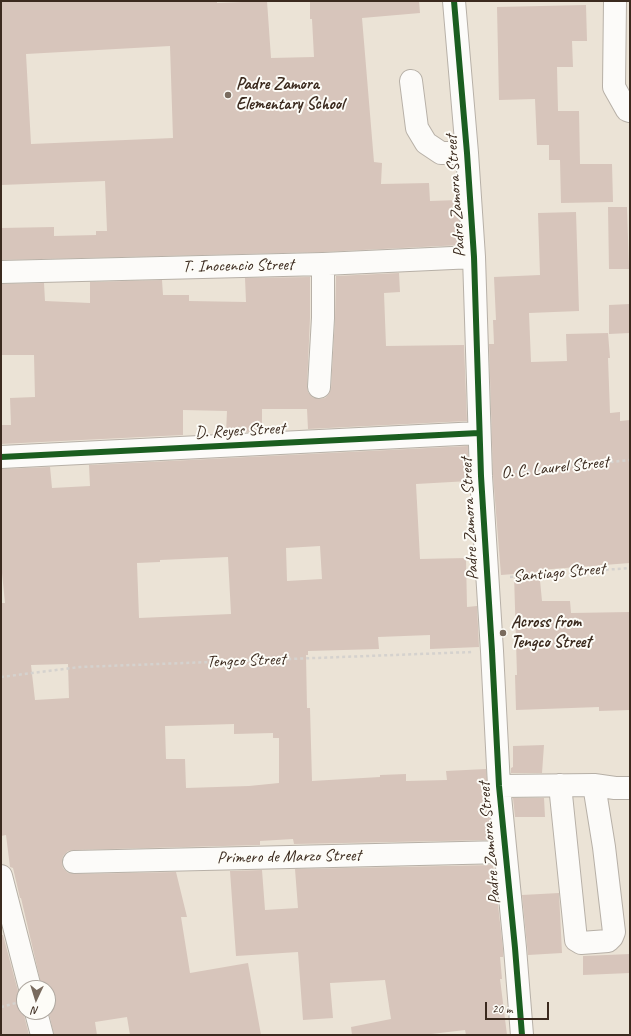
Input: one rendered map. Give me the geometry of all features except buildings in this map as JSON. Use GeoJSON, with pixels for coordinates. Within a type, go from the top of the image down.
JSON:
{"type":"FeatureCollection","features":[{"type":"Feature","properties":{"kind":"street","name":"Padre Zamora Street"},"geometry":{"type":"LineString","coordinates":[[454,1],[474,257],[481,476],[499,786],[522,1035]]}},
{"type":"Feature","properties":{"kind":"street"},"geometry":{"type":"LineString","coordinates":[[615,1],[614,88],[627,110],[630,111]]}},
{"type":"Feature","properties":{"kind":"street"},"geometry":{"type":"LineString","coordinates":[[411,81],[417,128],[426,143],[441,153],[467,153]]}},
{"type":"Feature","properties":{"kind":"street","name":"T. Inocencio Street"},"geometry":{"type":"LineString","coordinates":[[1,272],[323,264],[474,257]]}},
{"type":"Feature","properties":{"kind":"street"},"geometry":{"type":"LineString","coordinates":[[319,387],[323,318],[323,264]]}},
{"type":"Feature","properties":{"kind":"street","name":"D. Reyes Street"},"geometry":{"type":"LineString","coordinates":[[1,457],[480,433]]}},
{"type":"Feature","properties":{"kind":"street"},"geometry":{"type":"LineString","coordinates":[[560,785],[576,940],[581,943],[608,941],[614,932],[604,847],[594,785]]}},
{"type":"Feature","properties":{"kind":"street"},"geometry":{"type":"LineString","coordinates":[[499,786],[594,785],[615,788],[630,788]]}},
{"type":"Feature","properties":{"kind":"street","name":"Primero de Marzo Street"},"geometry":{"type":"LineString","coordinates":[[74,862],[505,852]]}},
{"type":"Feature","properties":{"kind":"street"},"geometry":{"type":"LineString","coordinates":[[1,876],[20,980]]}},
{"type":"Feature","properties":{"kind":"street"},"geometry":{"type":"LineString","coordinates":[[38,1020],[42,1035]]}},
{"type":"Feature","properties":{"kind":"path"},"geometry":{"type":"LineString","coordinates":[[1,1007],[16,1000]]}},
{"type":"Feature","properties":{"kind":"cycle path"},"geometry":{"type":"LineString","coordinates":[[454,1],[474,257],[481,476],[499,786],[522,1035]]}},
{"type":"Feature","properties":{"kind":"cycle path"},"geometry":{"type":"LineString","coordinates":[[1,457],[479,433]]}},
{"type":"Feature","properties":{"kind":"place","name":"Padre Zamora Elementary School"},"geometry":{"type":"Point","coordinates":[228,95]}},
{"type":"Feature","properties":{"kind":"place","name":"Across from Tengco Street"},"geometry":{"type":"Point","coordinates":[503,633]}}]}
